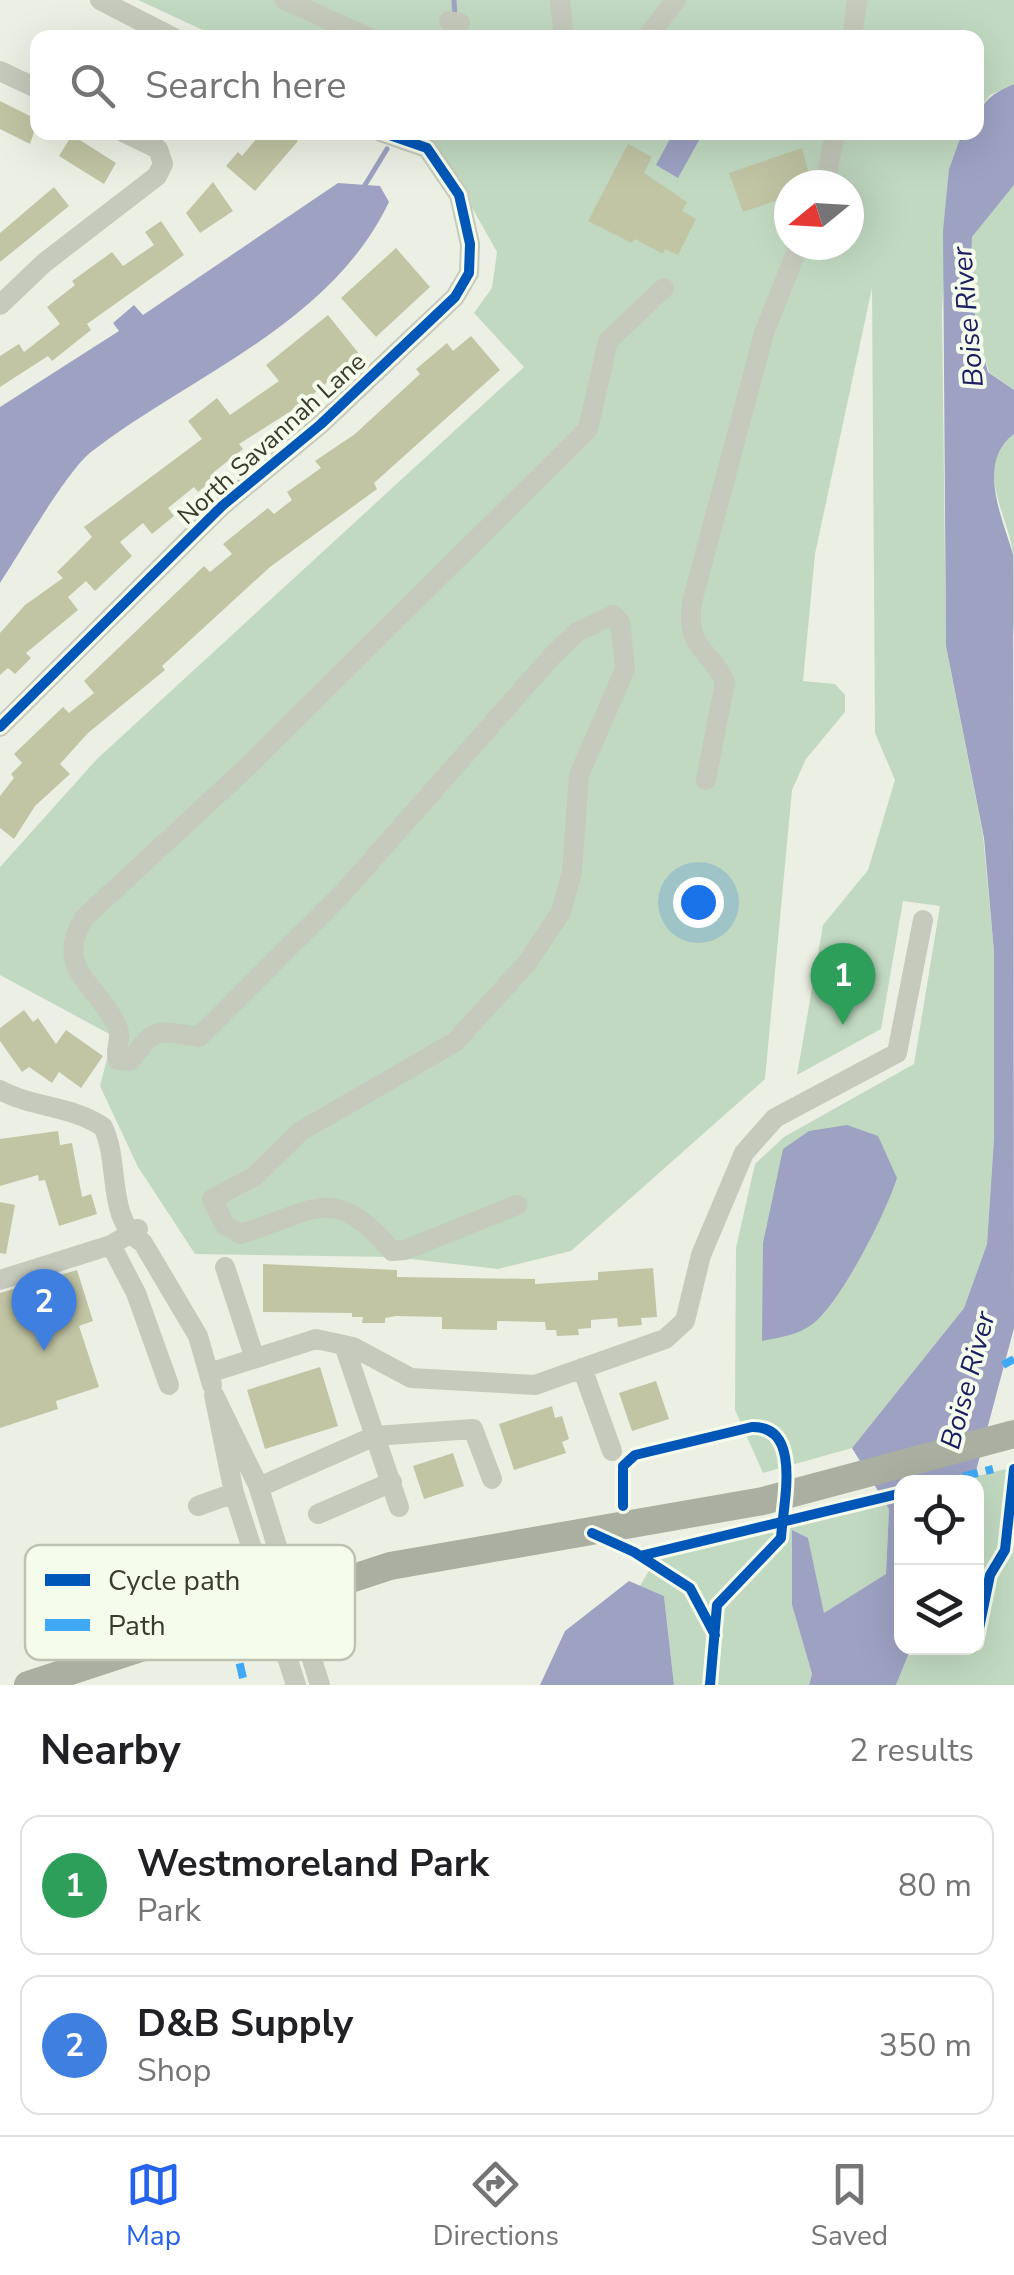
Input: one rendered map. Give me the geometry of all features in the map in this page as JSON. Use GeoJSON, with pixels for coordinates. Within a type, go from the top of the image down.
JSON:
{"type":"FeatureCollection","features":[{"type":"Feature","properties":{"kind":"main road"},"geometry":{"type":"LineString","coordinates":[[355,1578],[390,1566],[763,1501],[1005,1436]]}},
{"type":"Feature","properties":{"kind":"main road"},"geometry":{"type":"LineString","coordinates":[[33,1684],[107,1660]]}},
{"type":"Feature","properties":{"kind":"street"},"geometry":{"type":"LineString","coordinates":[[100,0],[158,30]]}},
{"type":"Feature","properties":{"kind":"street"},"geometry":{"type":"LineString","coordinates":[[285,0],[352,30]]}},
{"type":"Feature","properties":{"kind":"street"},"geometry":{"type":"LineString","coordinates":[[560,0],[563,30]]}},
{"type":"Feature","properties":{"kind":"street"},"geometry":{"type":"LineString","coordinates":[[652,30],[676,0]]}},
{"type":"Feature","properties":{"kind":"street"},"geometry":{"type":"LineString","coordinates":[[853,30],[856,0]]}},
{"type":"Feature","properties":{"kind":"street"},"geometry":{"type":"LineString","coordinates":[[0,70],[30,86]]}},
{"type":"Feature","properties":{"kind":"street"},"geometry":{"type":"LineString","coordinates":[[0,305],[44,263],[157,176],[163,164],[158,150],[139,140]]}},
{"type":"Feature","properties":{"kind":"street","name":"North Savannah Lane"},"geometry":{"type":"LineString","coordinates":[[0,728],[222,506],[321,424],[455,297],[469,273],[470,244],[459,195],[427,148],[404,140]]}},
{"type":"Feature","properties":{"kind":"street"},"geometry":{"type":"LineString","coordinates":[[827,170],[834,140]]}},
{"type":"Feature","properties":{"kind":"street"},"geometry":{"type":"LineString","coordinates":[[706,780],[724,682],[694,638],[689,621],[692,602],[764,333],[793,260]]}},
{"type":"Feature","properties":{"kind":"street"},"geometry":{"type":"LineString","coordinates":[[517,1205],[406,1250],[392,1251],[362,1217],[344,1210],[315,1207],[240,1234],[224,1225],[212,1199],[254,1176],[301,1131],[455,1042],[528,963],[561,912],[572,872],[578,775],[626,669],[620,622],[614,615],[577,632],[553,655],[342,893],[199,1037],[159,1030],[152,1032],[130,1061],[118,1060],[118,1028],[72,959],[71,940],[84,918],[245,770],[588,429],[608,340],[664,288]]}},
{"type":"Feature","properties":{"kind":"street"},"geometry":{"type":"LineString","coordinates":[[210,1373],[316,1339],[344,1344],[411,1378],[534,1385],[665,1340],[686,1321],[701,1255],[744,1153],[775,1118],[897,1052],[923,920]]}},
{"type":"Feature","properties":{"kind":"street"},"geometry":{"type":"LineString","coordinates":[[0,1090],[20,1101],[87,1116],[103,1127],[117,1188],[116,1200],[198,1336],[210,1373],[234,1493],[257,1545]]}},
{"type":"Feature","properties":{"kind":"street"},"geometry":{"type":"LineString","coordinates":[[0,1280],[139,1235]]}},
{"type":"Feature","properties":{"kind":"street"},"geometry":{"type":"LineString","coordinates":[[111,1245],[136,1293],[169,1385]]}},
{"type":"Feature","properties":{"kind":"street"},"geometry":{"type":"LineString","coordinates":[[224,1267],[254,1356]]}},
{"type":"Feature","properties":{"kind":"street"},"geometry":{"type":"LineString","coordinates":[[344,1344],[398,1507]]}},
{"type":"Feature","properties":{"kind":"street"},"geometry":{"type":"LineString","coordinates":[[582,1368],[612,1450]]}},
{"type":"Feature","properties":{"kind":"street"},"geometry":{"type":"LineString","coordinates":[[214,1395],[259,1487],[270,1545]]}},
{"type":"Feature","properties":{"kind":"street"},"geometry":{"type":"LineString","coordinates":[[259,1487],[375,1436],[473,1428],[492,1478]]}},
{"type":"Feature","properties":{"kind":"street"},"geometry":{"type":"LineString","coordinates":[[318,1514],[392,1482]]}},
{"type":"Feature","properties":{"kind":"street"},"geometry":{"type":"LineString","coordinates":[[198,1506],[234,1493]]}},
{"type":"Feature","properties":{"kind":"street"},"geometry":{"type":"LineString","coordinates":[[292,1660],[296,1685]]}},
{"type":"Feature","properties":{"kind":"street"},"geometry":{"type":"LineString","coordinates":[[308,1660],[320,1685]]}},
{"type":"Feature","properties":{"kind":"green space"},"geometry":{"type":"Polygon","coordinates":[[[138,0],[1014,0],[1014,84],[990,95],[984,103],[984,30],[203,30],[138,0]]]}},
{"type":"Feature","properties":{"kind":"green space"},"geometry":{"type":"Polygon","coordinates":[[[434,140],[959,140],[949,169],[942,313],[946,646],[983,835],[994,952],[994,1138],[987,1244],[964,1308],[852,1448],[763,1473],[735,1410],[736,1248],[755,1164],[784,1137],[914,1064],[940,906],[903,901],[881,1029],[797,1075],[823,925],[868,870],[895,780],[875,733],[872,288],[815,554],[803,681],[835,684],[845,695],[845,712],[806,759],[792,790],[765,1079],[571,1251],[498,1269],[393,1257],[195,1254],[138,1167],[100,1086],[113,1036],[0,975],[0,867],[97,759],[524,367],[474,313],[492,288],[497,252],[434,140]]]}},
{"type":"Feature","properties":{"kind":"green space"},"geometry":{"type":"Polygon","coordinates":[[[1014,185],[1014,390],[989,372],[976,326],[971,270],[972,237],[1014,185]]]}},
{"type":"Feature","properties":{"kind":"green space"},"geometry":{"type":"Polygon","coordinates":[[[1014,434],[1014,634],[1013,553],[994,475],[995,460],[1014,434]]]}},
{"type":"Feature","properties":{"kind":"green space"},"geometry":{"type":"Polygon","coordinates":[[[1014,1467],[1014,1685],[896,1685],[908,1655],[984,1655],[982,1475],[1014,1467]]]}},
{"type":"Feature","properties":{"kind":"green space"},"geometry":{"type":"Polygon","coordinates":[[[885,1501],[889,1509],[886,1574],[824,1614],[808,1539],[792,1531],[792,1605],[812,1674],[809,1685],[674,1685],[664,1596],[640,1586],[655,1560],[885,1501]]]}},
{"type":"Feature","properties":{"kind":"water","name":"Boise River"},"geometry":{"type":"Polygon","coordinates":[[[1014,84],[1014,185],[972,237],[971,270],[976,326],[988,372],[1014,390],[1014,434],[996,459],[994,475],[998,507],[1013,554],[1014,1328],[975,1475],[894,1475],[894,1655],[908,1655],[896,1685],[809,1685],[812,1674],[792,1605],[792,1530],[808,1538],[824,1613],[886,1574],[889,1509],[852,1448],[964,1308],[987,1244],[994,1138],[994,952],[984,838],[946,646],[943,231],[949,169],[959,140],[984,140],[986,102],[1014,84]]]}},
{"type":"Feature","properties":{"kind":"water"},"geometry":{"type":"Polygon","coordinates":[[[669,140],[699,140],[678,178],[656,165],[669,140]]]}},
{"type":"Feature","properties":{"kind":"water"},"geometry":{"type":"Polygon","coordinates":[[[338,183],[380,186],[389,202],[363,245],[332,282],[256,344],[91,452],[56,494],[0,583],[0,407],[119,331],[113,323],[134,305],[143,315],[338,183]]]}},
{"type":"Feature","properties":{"kind":"water"},"geometry":{"type":"Polygon","coordinates":[[[847,1125],[878,1136],[897,1178],[891,1194],[862,1255],[825,1311],[802,1330],[762,1341],[763,1243],[783,1149],[809,1131],[847,1125]]]}},
{"type":"Feature","properties":{"kind":"water"},"geometry":{"type":"Polygon","coordinates":[[[629,1581],[664,1596],[674,1685],[540,1685],[565,1631],[629,1581]]]}},
{"type":"Feature","properties":{"kind":"building"},"geometry":{"type":"Polygon","coordinates":[[[0,101],[30,116],[30,144],[0,129],[0,101]]]}},
{"type":"Feature","properties":{"kind":"building"},"geometry":{"type":"Polygon","coordinates":[[[69,140],[80,140],[116,163],[104,184],[59,156],[69,140]]]}},
{"type":"Feature","properties":{"kind":"building"},"geometry":{"type":"Polygon","coordinates":[[[255,140],[298,141],[255,191],[226,166],[238,152],[242,156],[255,140]]]}},
{"type":"Feature","properties":{"kind":"building"},"geometry":{"type":"Polygon","coordinates":[[[628,144],[652,157],[644,173],[687,202],[682,211],[696,219],[678,255],[665,249],[663,254],[635,239],[632,243],[588,221],[628,144]]]}},
{"type":"Feature","properties":{"kind":"building"},"geometry":{"type":"Polygon","coordinates":[[[802,148],[808,170],[774,170],[774,201],[743,212],[729,173],[802,148]]]}},
{"type":"Feature","properties":{"kind":"building"},"geometry":{"type":"Polygon","coordinates":[[[213,182],[233,211],[200,233],[186,213],[213,182]]]}},
{"type":"Feature","properties":{"kind":"building"},"geometry":{"type":"Polygon","coordinates":[[[54,187],[69,206],[0,262],[0,233],[54,187]]]}},
{"type":"Feature","properties":{"kind":"building"},"geometry":{"type":"Polygon","coordinates":[[[161,221],[184,255],[87,324],[91,330],[52,361],[48,356],[0,387],[0,356],[19,344],[24,352],[60,324],[47,307],[75,285],[72,281],[112,252],[123,266],[154,245],[145,232],[161,221]]]}},
{"type":"Feature","properties":{"kind":"building"},"geometry":{"type":"Polygon","coordinates":[[[396,248],[430,287],[376,337],[341,298],[396,248]]]}},
{"type":"Feature","properties":{"kind":"building"},"geometry":{"type":"Polygon","coordinates":[[[328,315],[360,355],[299,406],[239,444],[243,449],[214,472],[217,476],[198,492],[194,487],[168,508],[174,516],[152,534],[143,523],[120,542],[132,556],[95,591],[86,581],[68,597],[78,610],[26,653],[31,658],[15,674],[8,668],[0,675],[0,633],[25,605],[63,578],[57,572],[92,537],[84,527],[202,439],[188,421],[217,398],[230,415],[279,381],[266,365],[328,315]]]}},
{"type":"Feature","properties":{"kind":"building"},"geometry":{"type":"Polygon","coordinates":[[[471,336],[500,370],[374,483],[377,489],[270,567],[162,666],[165,670],[88,733],[60,764],[70,774],[35,806],[14,839],[0,828],[0,796],[14,778],[11,774],[22,763],[14,754],[63,707],[69,713],[94,693],[84,681],[204,566],[210,572],[232,554],[223,544],[268,508],[274,514],[292,500],[287,492],[321,468],[315,461],[355,434],[420,374],[416,369],[447,343],[453,351],[471,336]]]}},
{"type":"Feature","properties":{"kind":"building"},"geometry":{"type":"Polygon","coordinates":[[[24,1010],[33,1022],[38,1018],[56,1044],[66,1030],[103,1056],[81,1088],[59,1072],[52,1083],[29,1067],[22,1072],[0,1041],[0,1028],[24,1010]]]}},
{"type":"Feature","properties":{"kind":"building"},"geometry":{"type":"Polygon","coordinates":[[[58,1131],[60,1145],[72,1143],[82,1197],[91,1194],[97,1214],[59,1226],[45,1180],[39,1181],[38,1175],[0,1186],[0,1139],[58,1131]]]}},
{"type":"Feature","properties":{"kind":"building"},"geometry":{"type":"Polygon","coordinates":[[[0,1202],[15,1205],[6,1254],[0,1253],[0,1202]]]}},
{"type":"Feature","properties":{"kind":"building"},"geometry":{"type":"Polygon","coordinates":[[[263,1264],[397,1270],[397,1277],[535,1279],[535,1284],[598,1280],[598,1272],[653,1268],[657,1317],[641,1318],[642,1325],[618,1327],[617,1318],[591,1320],[591,1328],[578,1329],[579,1335],[557,1336],[556,1330],[546,1330],[545,1322],[497,1321],[497,1330],[442,1329],[442,1317],[396,1316],[385,1318],[385,1323],[362,1323],[363,1317],[352,1317],[352,1313],[263,1312],[263,1264]]]}},
{"type":"Feature","properties":{"kind":"building"},"geometry":{"type":"Polygon","coordinates":[[[77,1270],[93,1321],[79,1326],[99,1387],[56,1401],[58,1409],[0,1428],[0,1293],[77,1270]]]}},
{"type":"Feature","properties":{"kind":"building"},"geometry":{"type":"Polygon","coordinates":[[[320,1367],[338,1426],[265,1449],[247,1390],[320,1367]]]}},
{"type":"Feature","properties":{"kind":"building"},"geometry":{"type":"Polygon","coordinates":[[[656,1381],[669,1419],[632,1431],[619,1393],[656,1381]]]}},
{"type":"Feature","properties":{"kind":"building"},"geometry":{"type":"Polygon","coordinates":[[[552,1406],[555,1418],[562,1416],[569,1439],[562,1442],[566,1453],[514,1470],[499,1424],[552,1406]]]}},
{"type":"Feature","properties":{"kind":"building"},"geometry":{"type":"Polygon","coordinates":[[[453,1453],[464,1486],[424,1499],[413,1466],[453,1453]]]}},
{"type":"Feature","properties":{"kind":"waterway"},"geometry":{"type":"LineString","coordinates":[[454,0],[455,17]]}},
{"type":"Feature","properties":{"kind":"waterway"},"geometry":{"type":"LineString","coordinates":[[365,185],[387,149]]}},
{"type":"Feature","properties":{"kind":"marked path"},"geometry":{"type":"LineString","coordinates":[[1003,1365],[1014,1359]]}},
{"type":"Feature","properties":{"kind":"marked path"},"geometry":{"type":"LineString","coordinates":[[969,1475],[993,1469]]}},
{"type":"Feature","properties":{"kind":"marked path"},"geometry":{"type":"LineString","coordinates":[[239,1660],[243,1678]]}},
{"type":"Feature","properties":{"kind":"cycle path"},"geometry":{"type":"LineString","coordinates":[[0,727],[222,506],[321,424],[455,297],[469,273],[470,244],[459,195],[427,148],[404,140]]}},
{"type":"Feature","properties":{"kind":"cycle path"},"geometry":{"type":"LineString","coordinates":[[623,1506],[623,1466],[635,1455],[752,1427],[768,1430],[778,1439],[786,1469],[781,1538],[717,1605],[710,1685]]}},
{"type":"Feature","properties":{"kind":"cycle path"},"geometry":{"type":"LineString","coordinates":[[984,1604],[990,1575],[1005,1550],[1014,1469]]}},
{"type":"Feature","properties":{"kind":"cycle path"},"geometry":{"type":"LineString","coordinates":[[640,1556],[894,1495]]}},
{"type":"Feature","properties":{"kind":"cycle path"},"geometry":{"type":"LineString","coordinates":[[592,1533],[634,1552],[690,1588],[715,1635]]}},
{"type":"Feature","properties":{"kind":"place","name":"Westmoreland Park"},"geometry":{"type":"Point","coordinates":[843,1025]}},
{"type":"Feature","properties":{"kind":"place","name":"D&B Supply"},"geometry":{"type":"Point","coordinates":[44,1351]}}]}
